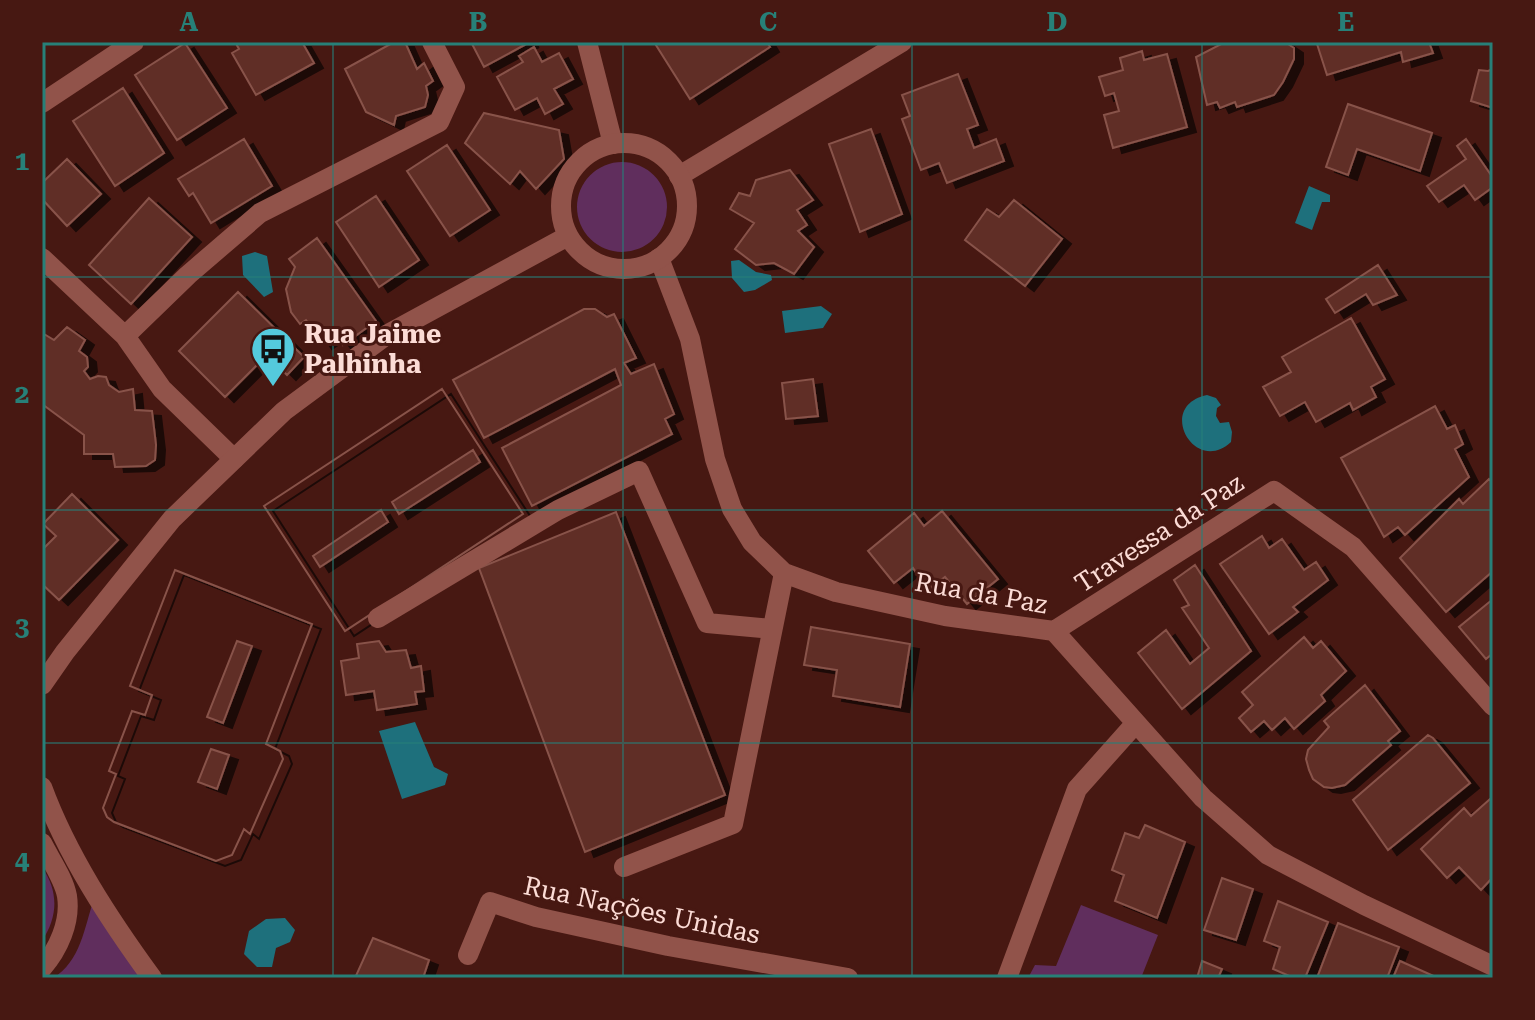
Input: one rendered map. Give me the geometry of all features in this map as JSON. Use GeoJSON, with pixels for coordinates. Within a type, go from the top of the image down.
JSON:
{"type":"FeatureCollection","features":[{"type":"Feature","properties":{"kind":"street"},"geometry":{"type":"LineString","coordinates":[[42,103],[134,42]]}},
{"type":"Feature","properties":{"kind":"street"},"geometry":{"type":"LineString","coordinates":[[125,336],[188,275],[260,213],[439,122],[455,87],[432,42]]}},
{"type":"Feature","properties":{"kind":"street"},"geometry":{"type":"LineString","coordinates":[[587,42],[613,144]]}},
{"type":"Feature","properties":{"kind":"street"},"geometry":{"type":"LineString","coordinates":[[679,176],[902,42]]}},
{"type":"Feature","properties":{"kind":"street"},"geometry":{"type":"LineString","coordinates":[[613,144],[639,144],[672,165],[679,176],[687,201],[686,215],[677,239],[659,258],[635,268],[609,267],[585,256],[568,236],[563,224],[561,197],[570,173],[589,153],[613,144]]}},
{"type":"Feature","properties":{"kind":"street"},"geometry":{"type":"LineString","coordinates":[[42,685],[172,519],[284,411],[388,334],[568,236]]}},
{"type":"Feature","properties":{"kind":"street"},"geometry":{"type":"LineString","coordinates":[[42,258],[125,336],[162,389],[234,459]]}},
{"type":"Feature","properties":{"kind":"street","name":"Rua da Paz"},"geometry":{"type":"LineString","coordinates":[[659,258],[690,339],[715,459],[732,509],[752,542],[784,573],[836,592],[930,612],[1054,631],[1203,798],[1268,855],[1493,966]]}},
{"type":"Feature","properties":{"kind":"street"},"geometry":{"type":"LineString","coordinates":[[378,618],[558,510],[639,471],[707,623],[772,629]]}},
{"type":"Feature","properties":{"kind":"street","name":"Travessa da Paz"},"geometry":{"type":"LineString","coordinates":[[1054,631],[1274,491],[1353,547],[1493,706]]}},
{"type":"Feature","properties":{"kind":"street"},"geometry":{"type":"LineString","coordinates":[[624,867],[733,824],[784,573]]}},
{"type":"Feature","properties":{"kind":"street"},"geometry":{"type":"LineString","coordinates":[[42,698],[65,652]]}},
{"type":"Feature","properties":{"kind":"street"},"geometry":{"type":"LineString","coordinates":[[1007,978],[1077,789],[1135,724]]}},
{"type":"Feature","properties":{"kind":"street"},"geometry":{"type":"LineString","coordinates":[[42,787],[77,861],[119,931],[152,978]]}},
{"type":"Feature","properties":{"kind":"street"},"geometry":{"type":"LineString","coordinates":[[42,843],[67,896],[65,926],[53,956],[42,968]]}},
{"type":"Feature","properties":{"kind":"street","name":"Rua Nações Unidas"},"geometry":{"type":"LineString","coordinates":[[468,955],[490,902],[536,917],[668,946],[842,978]]}},
{"type":"Feature","properties":{"kind":"shaded area"},"geometry":{"type":"Polygon","coordinates":[[[622,162],[639,166],[654,175],[663,190],[667,207],[663,224],[654,239],[639,248],[622,252],[605,248],[590,239],[581,224],[577,207],[581,190],[590,175],[605,166],[622,162]]]}},
{"type":"Feature","properties":{"kind":"shaded area"},"geometry":{"type":"Polygon","coordinates":[[[42,867],[54,895],[54,913],[42,941],[42,867]]]}},
{"type":"Feature","properties":{"kind":"shaded area"},"geometry":{"type":"Polygon","coordinates":[[[94,899],[144,978],[53,978],[76,953],[94,899]]]}},
{"type":"Feature","properties":{"kind":"shaded area"},"geometry":{"type":"Polygon","coordinates":[[[1081,905],[1158,935],[1141,978],[1028,978],[1035,965],[1056,966],[1081,905]]]}},
{"type":"Feature","properties":{"kind":"water"},"geometry":{"type":"Polygon","coordinates":[[[1309,186],[1330,195],[1330,202],[1322,202],[1312,230],[1295,223],[1309,186]]]}},
{"type":"Feature","properties":{"kind":"water"},"geometry":{"type":"Polygon","coordinates":[[[255,252],[267,256],[273,292],[264,297],[243,275],[242,256],[255,252]]]}},
{"type":"Feature","properties":{"kind":"water"},"geometry":{"type":"Polygon","coordinates":[[[739,260],[756,272],[771,275],[772,280],[755,290],[744,292],[732,278],[731,261],[739,260]]]}},
{"type":"Feature","properties":{"kind":"water"},"geometry":{"type":"Polygon","coordinates":[[[821,306],[832,314],[823,328],[785,333],[782,311],[821,306]]]}},
{"type":"Feature","properties":{"kind":"water"},"geometry":{"type":"Polygon","coordinates":[[[1207,395],[1216,398],[1221,405],[1217,408],[1216,416],[1220,423],[1229,422],[1232,432],[1231,442],[1218,450],[1205,451],[1194,445],[1182,424],[1184,412],[1192,402],[1207,395]]]}},
{"type":"Feature","properties":{"kind":"water"},"geometry":{"type":"Polygon","coordinates":[[[415,722],[434,767],[448,774],[445,785],[402,799],[379,731],[415,722]]]}},
{"type":"Feature","properties":{"kind":"water"},"geometry":{"type":"Polygon","coordinates":[[[285,918],[295,930],[290,942],[276,948],[272,967],[257,967],[244,954],[249,931],[266,919],[285,918]]]}},
{"type":"Feature","properties":{"kind":"building"},"geometry":{"type":"Polygon","coordinates":[[[235,42],[302,42],[314,63],[256,95],[232,53],[239,49],[235,42]]]}},
{"type":"Feature","properties":{"kind":"building"},"geometry":{"type":"Polygon","coordinates":[[[394,42],[405,42],[417,69],[424,63],[433,81],[426,86],[428,95],[425,107],[396,116],[394,125],[366,112],[345,69],[394,42]]]}},
{"type":"Feature","properties":{"kind":"building"},"geometry":{"type":"Polygon","coordinates":[[[471,42],[530,42],[484,67],[471,42]]]}},
{"type":"Feature","properties":{"kind":"building"},"geometry":{"type":"Polygon","coordinates":[[[654,42],[767,42],[770,47],[690,99],[654,42]]]}},
{"type":"Feature","properties":{"kind":"building"},"geometry":{"type":"Polygon","coordinates":[[[1225,42],[1285,42],[1294,48],[1294,59],[1274,95],[1237,107],[1235,102],[1220,108],[1217,102],[1207,105],[1196,57],[1225,42]]]}},
{"type":"Feature","properties":{"kind":"building"},"geometry":{"type":"Polygon","coordinates":[[[1429,42],[1433,53],[1403,62],[1401,52],[1327,75],[1317,44],[1429,42]]]}},
{"type":"Feature","properties":{"kind":"building"},"geometry":{"type":"Polygon","coordinates":[[[185,43],[227,108],[177,140],[135,75],[185,43]]]}},
{"type":"Feature","properties":{"kind":"building"},"geometry":{"type":"Polygon","coordinates":[[[534,47],[542,62],[559,53],[573,79],[554,89],[563,104],[545,114],[537,98],[515,110],[497,77],[523,62],[519,56],[534,47]]]}},
{"type":"Feature","properties":{"kind":"building"},"geometry":{"type":"Polygon","coordinates":[[[1142,51],[1144,60],[1167,54],[1187,127],[1113,148],[1104,115],[1119,111],[1114,93],[1105,96],[1099,77],[1123,70],[1120,58],[1142,51]]]}},
{"type":"Feature","properties":{"kind":"building"},"geometry":{"type":"Polygon","coordinates":[[[1493,69],[1493,108],[1471,101],[1479,70],[1493,69]]]}},
{"type":"Feature","properties":{"kind":"building"},"geometry":{"type":"Polygon","coordinates":[[[958,74],[978,125],[967,129],[974,148],[996,139],[1004,161],[947,183],[939,163],[921,170],[902,119],[910,116],[902,95],[958,74]]]}},
{"type":"Feature","properties":{"kind":"building"},"geometry":{"type":"Polygon","coordinates":[[[123,88],[164,153],[115,186],[73,121],[123,88]]]}},
{"type":"Feature","properties":{"kind":"building"},"geometry":{"type":"Polygon","coordinates":[[[1348,104],[1432,133],[1420,171],[1357,149],[1348,175],[1326,167],[1348,104]]]}},
{"type":"Feature","properties":{"kind":"building"},"geometry":{"type":"Polygon","coordinates":[[[484,113],[559,130],[564,159],[536,189],[520,171],[510,184],[465,143],[484,113]]]}},
{"type":"Feature","properties":{"kind":"building"},"geometry":{"type":"Polygon","coordinates":[[[871,129],[902,214],[860,232],[829,144],[871,129]]]}},
{"type":"Feature","properties":{"kind":"building"},"geometry":{"type":"Polygon","coordinates":[[[244,139],[272,186],[211,223],[193,193],[189,196],[178,179],[244,139]]]}},
{"type":"Feature","properties":{"kind":"building"},"geometry":{"type":"Polygon","coordinates":[[[1466,139],[1493,178],[1493,187],[1475,200],[1464,185],[1439,202],[1427,186],[1466,159],[1457,146],[1466,139]]]}},
{"type":"Feature","properties":{"kind":"building"},"geometry":{"type":"Polygon","coordinates":[[[447,145],[490,210],[450,236],[407,171],[447,145]]]}},
{"type":"Feature","properties":{"kind":"building"},"geometry":{"type":"Polygon","coordinates":[[[67,159],[101,194],[67,226],[42,199],[42,183],[67,159]]]}},
{"type":"Feature","properties":{"kind":"building"},"geometry":{"type":"Polygon","coordinates":[[[790,170],[813,200],[797,210],[807,225],[798,231],[814,247],[794,274],[774,263],[756,265],[735,249],[754,223],[730,209],[739,193],[750,196],[756,180],[790,170]]]}},
{"type":"Feature","properties":{"kind":"building"},"geometry":{"type":"Polygon","coordinates":[[[376,196],[419,260],[379,287],[336,222],[376,196]]]}},
{"type":"Feature","properties":{"kind":"building"},"geometry":{"type":"Polygon","coordinates":[[[149,198],[192,237],[131,304],[89,265],[149,198]]]}},
{"type":"Feature","properties":{"kind":"building"},"geometry":{"type":"Polygon","coordinates":[[[1014,200],[1062,239],[1025,286],[965,240],[987,209],[999,217],[1014,200]]]}},
{"type":"Feature","properties":{"kind":"building"},"geometry":{"type":"Polygon","coordinates":[[[317,238],[376,321],[343,345],[336,335],[323,344],[306,320],[300,324],[291,312],[286,289],[295,267],[289,259],[317,238]]]}},
{"type":"Feature","properties":{"kind":"building"},"geometry":{"type":"Polygon","coordinates":[[[1378,265],[1397,295],[1373,305],[1366,294],[1335,313],[1326,299],[1378,265]]]}},
{"type":"Feature","properties":{"kind":"building"},"geometry":{"type":"Polygon","coordinates":[[[238,292],[304,357],[287,375],[267,355],[225,397],[179,351],[238,292]]]}},
{"type":"Feature","properties":{"kind":"building"},"geometry":{"type":"Polygon","coordinates":[[[584,309],[595,309],[607,317],[614,314],[636,358],[624,363],[631,374],[654,364],[674,414],[665,419],[672,434],[532,506],[502,448],[621,385],[615,369],[484,438],[453,380],[584,309]]]}},
{"type":"Feature","properties":{"kind":"building"},"geometry":{"type":"Polygon","coordinates":[[[1351,318],[1385,379],[1371,387],[1376,397],[1353,410],[1350,403],[1316,422],[1305,402],[1280,416],[1263,387],[1291,372],[1282,357],[1351,318]]]}},
{"type":"Feature","properties":{"kind":"building"},"geometry":{"type":"Polygon","coordinates":[[[67,327],[85,340],[79,351],[87,357],[88,367],[84,371],[90,379],[106,377],[109,385],[119,392],[133,389],[135,410],[152,411],[155,460],[146,466],[115,467],[113,454],[84,454],[84,435],[42,404],[42,337],[44,334],[54,340],[67,327]]]}},
{"type":"Feature","properties":{"kind":"building"},"geometry":{"type":"Polygon","coordinates":[[[813,379],[818,416],[786,419],[782,383],[813,379]]]}},
{"type":"Feature","properties":{"kind":"building"},"geometry":{"type":"Polygon","coordinates":[[[442,389],[523,514],[345,631],[264,506],[442,389]],[[473,450],[392,502],[399,514],[480,462],[473,450]],[[381,510],[313,556],[320,567],[388,522],[381,510]]]}},
{"type":"Feature","properties":{"kind":"building"},"geometry":{"type":"Polygon","coordinates":[[[442,389],[523,514],[345,631],[264,506],[442,389]]]}},
{"type":"Feature","properties":{"kind":"building"},"geometry":{"type":"Polygon","coordinates":[[[1435,406],[1447,429],[1455,425],[1463,444],[1455,449],[1469,477],[1405,535],[1398,527],[1384,537],[1341,458],[1435,406]]]}},
{"type":"Feature","properties":{"kind":"building"},"geometry":{"type":"Polygon","coordinates":[[[1489,479],[1493,484],[1493,571],[1446,612],[1400,558],[1459,499],[1463,504],[1489,479]]]}},
{"type":"Feature","properties":{"kind":"building"},"geometry":{"type":"Polygon","coordinates":[[[72,494],[118,540],[59,600],[42,584],[42,550],[56,536],[43,524],[72,494]]]}},
{"type":"Feature","properties":{"kind":"building"},"geometry":{"type":"Polygon","coordinates":[[[942,511],[998,579],[967,604],[945,577],[928,590],[913,568],[894,583],[868,551],[914,513],[924,526],[942,511]]]}},
{"type":"Feature","properties":{"kind":"building"},"geometry":{"type":"Polygon","coordinates":[[[616,512],[725,795],[585,852],[479,568],[616,512]]]}},
{"type":"Feature","properties":{"kind":"building"},"geometry":{"type":"Polygon","coordinates":[[[1262,536],[1269,548],[1282,539],[1304,570],[1316,562],[1328,580],[1293,607],[1298,612],[1269,634],[1220,564],[1262,536]]]}},
{"type":"Feature","properties":{"kind":"building"},"geometry":{"type":"Polygon","coordinates":[[[1195,565],[1251,651],[1182,709],[1138,653],[1166,630],[1190,664],[1209,648],[1182,608],[1189,605],[1174,580],[1195,565]]]}},
{"type":"Feature","properties":{"kind":"building"},"geometry":{"type":"Polygon","coordinates":[[[175,570],[312,624],[266,744],[280,751],[283,759],[250,834],[244,829],[232,855],[216,861],[107,817],[103,808],[116,774],[109,771],[132,711],[145,715],[152,695],[130,686],[175,570]],[[237,641],[207,717],[223,723],[252,646],[237,641]],[[211,749],[198,782],[217,789],[229,755],[211,749]]]}},
{"type":"Feature","properties":{"kind":"building"},"geometry":{"type":"Polygon","coordinates":[[[175,570],[312,624],[266,744],[280,751],[283,759],[250,834],[244,829],[232,855],[216,861],[114,822],[107,817],[103,808],[116,774],[109,771],[132,711],[145,715],[152,695],[130,686],[175,570]]]}},
{"type":"Feature","properties":{"kind":"building"},"geometry":{"type":"Polygon","coordinates":[[[1493,599],[1493,653],[1486,659],[1459,627],[1493,599]]]}},
{"type":"Feature","properties":{"kind":"building"},"geometry":{"type":"Polygon","coordinates":[[[811,627],[910,644],[900,707],[833,696],[837,670],[804,665],[811,627]]]}},
{"type":"Feature","properties":{"kind":"building"},"geometry":{"type":"Polygon","coordinates":[[[1304,637],[1313,648],[1321,641],[1346,671],[1321,695],[1325,701],[1294,729],[1285,718],[1272,730],[1264,721],[1251,732],[1239,718],[1253,705],[1242,692],[1304,637]]]}},
{"type":"Feature","properties":{"kind":"building"},"geometry":{"type":"Polygon","coordinates":[[[379,641],[386,652],[406,650],[411,668],[421,666],[424,691],[415,692],[417,704],[377,710],[374,691],[346,695],[341,661],[359,658],[357,644],[379,641]]]}},
{"type":"Feature","properties":{"kind":"building"},"geometry":{"type":"Polygon","coordinates":[[[1365,685],[1400,731],[1388,741],[1391,745],[1345,785],[1324,787],[1313,779],[1309,770],[1306,759],[1308,750],[1329,727],[1324,721],[1365,685]]]}},
{"type":"Feature","properties":{"kind":"building"},"geometry":{"type":"Polygon","coordinates":[[[1428,735],[1470,783],[1388,850],[1353,800],[1428,735]]]}},
{"type":"Feature","properties":{"kind":"building"},"geometry":{"type":"Polygon","coordinates":[[[1490,799],[1493,804],[1493,877],[1481,890],[1459,867],[1447,878],[1421,849],[1464,808],[1471,816],[1490,799]]]}},
{"type":"Feature","properties":{"kind":"building"},"geometry":{"type":"Polygon","coordinates":[[[1145,825],[1185,842],[1157,918],[1115,901],[1124,875],[1112,870],[1125,833],[1139,838],[1145,825]]]}},
{"type":"Feature","properties":{"kind":"building"},"geometry":{"type":"Polygon","coordinates":[[[1222,878],[1253,889],[1236,940],[1204,930],[1222,878]]]}},
{"type":"Feature","properties":{"kind":"building"},"geometry":{"type":"Polygon","coordinates":[[[1278,901],[1328,922],[1305,978],[1294,978],[1273,969],[1280,947],[1264,941],[1278,901]]]}},
{"type":"Feature","properties":{"kind":"building"},"geometry":{"type":"Polygon","coordinates":[[[1338,923],[1399,947],[1387,978],[1317,978],[1338,923]]]}},
{"type":"Feature","properties":{"kind":"building"},"geometry":{"type":"Polygon","coordinates":[[[373,938],[429,960],[423,978],[355,978],[373,938]]]}},
{"type":"Feature","properties":{"kind":"building"},"geometry":{"type":"Polygon","coordinates":[[[1202,961],[1222,969],[1218,978],[1197,978],[1202,961]]]}},
{"type":"Feature","properties":{"kind":"building"},"geometry":{"type":"Polygon","coordinates":[[[1400,961],[1438,978],[1393,978],[1400,961]]]}},
{"type":"Feature","properties":{"kind":"place","name":"Rua Jaime Palhinha"},"geometry":{"type":"Point","coordinates":[273,388]}}]}
